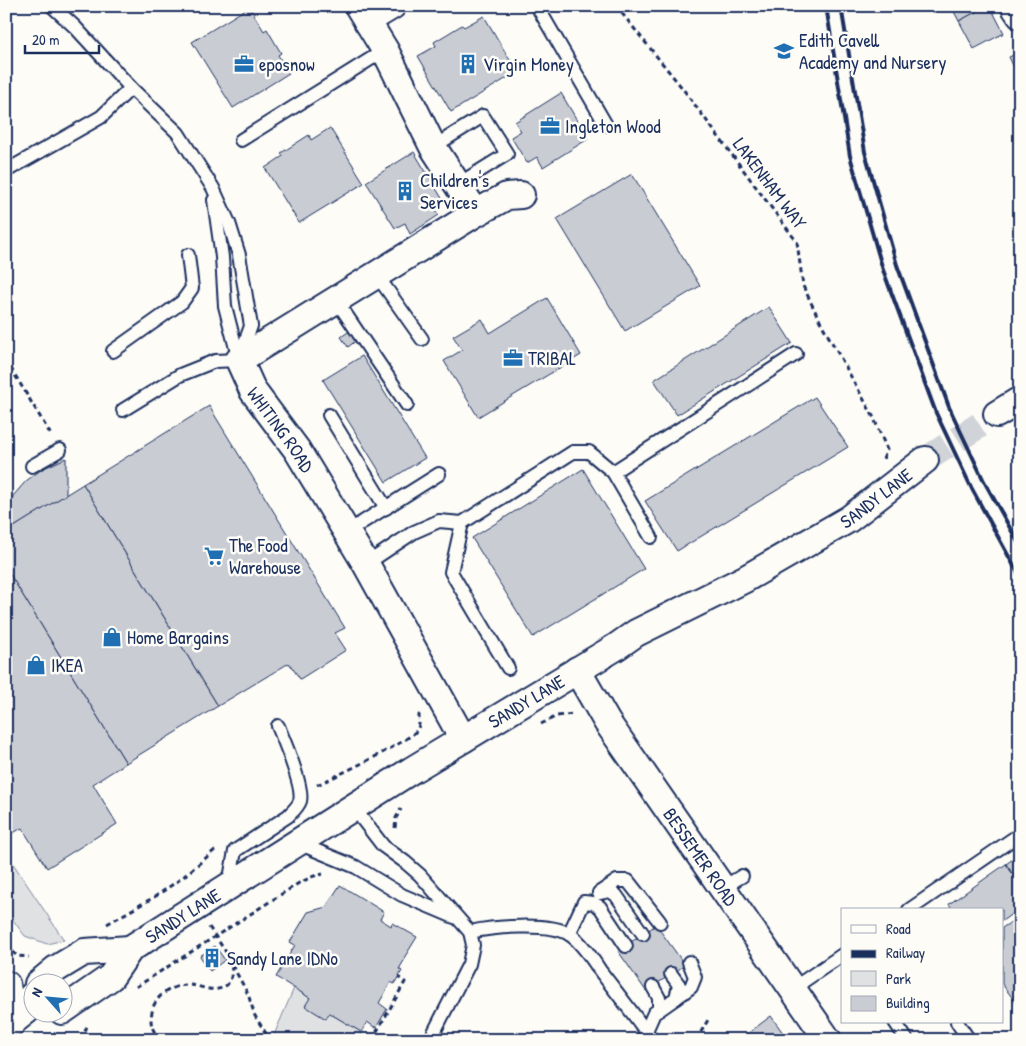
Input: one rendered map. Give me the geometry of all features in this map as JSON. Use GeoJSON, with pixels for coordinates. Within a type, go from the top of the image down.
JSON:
{"type":"FeatureCollection","features":[{"type":"Feature","properties":{"kind":"street"},"geometry":{"type":"LineString","coordinates":[[392,6],[363,14],[385,50],[433,147],[476,213]]}},
{"type":"Feature","properties":{"kind":"street"},"geometry":{"type":"LineString","coordinates":[[1014,6],[1020,16]]}},
{"type":"Feature","properties":{"kind":"street"},"geometry":{"type":"LineString","coordinates":[[239,360],[476,213],[507,196],[526,201]]}},
{"type":"Feature","properties":{"kind":"street","name":"WHITING ROAD"},"geometry":{"type":"LineString","coordinates":[[239,360],[253,391],[297,450],[366,564],[464,739]]}},
{"type":"Feature","properties":{"kind":"street"},"geometry":{"type":"LineString","coordinates":[[997,414],[1020,400]]}},
{"type":"Feature","properties":{"kind":"street","name":"SANDY LANE"},"geometry":{"type":"LineString","coordinates":[[72,1004],[111,977],[130,949],[353,807],[616,647],[636,632],[745,579],[849,519],[925,460]]}},
{"type":"Feature","properties":{"kind":"street","name":"BESSEMER ROAD"},"geometry":{"type":"LineString","coordinates":[[577,670],[607,722],[732,882],[792,989],[828,1040]]}},
{"type":"Feature","properties":{"kind":"street","name":"SANDY LANE"},"geometry":{"type":"LineString","coordinates":[[50,974],[84,952],[130,949]]}},
{"type":"Feature","properties":{"kind":"street"},"geometry":{"type":"LineString","coordinates":[[6,985],[22,1016]]}},
{"type":"Feature","properties":{"kind":"lane"},"geometry":{"type":"LineString","coordinates":[[52,6],[75,27],[131,88],[178,133],[213,188],[229,223],[239,255],[251,326],[239,360]]}},
{"type":"Feature","properties":{"kind":"lane"},"geometry":{"type":"LineString","coordinates":[[537,6],[606,125]]}},
{"type":"Feature","properties":{"kind":"lane"},"geometry":{"type":"LineString","coordinates":[[241,140],[385,50]]}},
{"type":"Feature","properties":{"kind":"lane"},"geometry":{"type":"LineString","coordinates":[[6,171],[101,117],[131,88]]}},
{"type":"Feature","properties":{"kind":"lane"},"geometry":{"type":"LineString","coordinates":[[433,147],[483,116],[507,154],[457,185]]}},
{"type":"Feature","properties":{"kind":"lane"},"geometry":{"type":"LineString","coordinates":[[213,188],[222,257],[224,306],[239,360]]}},
{"type":"Feature","properties":{"kind":"lane"},"geometry":{"type":"LineString","coordinates":[[113,351],[182,302],[192,288],[188,255]]}},
{"type":"Feature","properties":{"kind":"lane"},"geometry":{"type":"LineString","coordinates":[[376,274],[422,340]]}},
{"type":"Feature","properties":{"kind":"lane"},"geometry":{"type":"LineString","coordinates":[[336,300],[408,405]]}},
{"type":"Feature","properties":{"kind":"lane"},"geometry":{"type":"LineString","coordinates":[[613,472],[796,354]]}},
{"type":"Feature","properties":{"kind":"lane"},"geometry":{"type":"LineString","coordinates":[[123,410],[180,375],[215,361],[239,360]]}},
{"type":"Feature","properties":{"kind":"lane"},"geometry":{"type":"LineString","coordinates":[[329,414],[386,508]]}},
{"type":"Feature","properties":{"kind":"lane"},"geometry":{"type":"LineString","coordinates":[[32,466],[60,450]]}},
{"type":"Feature","properties":{"kind":"lane"},"geometry":{"type":"LineString","coordinates":[[366,564],[414,532],[439,521],[462,523],[574,452],[589,452],[613,472],[651,537]]}},
{"type":"Feature","properties":{"kind":"lane"},"geometry":{"type":"LineString","coordinates":[[347,532],[439,474]]}},
{"type":"Feature","properties":{"kind":"lane"},"geometry":{"type":"LineString","coordinates":[[462,523],[451,572],[508,668]]}},
{"type":"Feature","properties":{"kind":"lane"},"geometry":{"type":"LineString","coordinates":[[229,886],[235,851],[288,816],[296,809],[301,799],[296,774],[278,726]]}},
{"type":"Feature","properties":{"kind":"lane"},"geometry":{"type":"LineString","coordinates":[[353,807],[383,846],[420,876],[470,932],[473,946],[470,964],[430,1040]]}},
{"type":"Feature","properties":{"kind":"lane"},"geometry":{"type":"LineString","coordinates":[[911,908],[1020,834]]}},
{"type":"Feature","properties":{"kind":"lane"},"geometry":{"type":"LineString","coordinates":[[298,843],[356,867],[402,895],[459,919]]}},
{"type":"Feature","properties":{"kind":"lane"},"geometry":{"type":"LineString","coordinates":[[569,934],[584,902],[617,880],[628,881],[660,922]]}},
{"type":"Feature","properties":{"kind":"lane"},"geometry":{"type":"LineString","coordinates":[[599,893],[610,891],[616,895],[643,934]]}},
{"type":"Feature","properties":{"kind":"lane"},"geometry":{"type":"LineString","coordinates":[[584,902],[593,903],[600,907],[626,946]]}},
{"type":"Feature","properties":{"kind":"lane"},"geometry":{"type":"LineString","coordinates":[[470,932],[488,928],[539,927],[555,929],[569,934],[586,951],[649,1036]]}},
{"type":"Feature","properties":{"kind":"lane"},"geometry":{"type":"LineString","coordinates":[[792,989],[841,956]]}},
{"type":"Feature","properties":{"kind":"lane"},"geometry":{"type":"LineString","coordinates":[[649,1036],[654,1013],[691,987],[695,977],[689,962]]}},
{"type":"Feature","properties":{"kind":"lane"},"geometry":{"type":"LineString","coordinates":[[671,974],[679,985],[676,998]]}},
{"type":"Feature","properties":{"kind":"lane"},"geometry":{"type":"LineString","coordinates":[[653,986],[659,998],[659,1010]]}},
{"type":"Feature","properties":{"kind":"lane"},"geometry":{"type":"LineString","coordinates":[[896,1024],[907,1040]]}},
{"type":"Feature","properties":{"kind":"lane"},"geometry":{"type":"LineString","coordinates":[[958,1024],[968,1040]]}},
{"type":"Feature","properties":{"kind":"path","name":"LAKENHAM WAY"},"geometry":{"type":"LineString","coordinates":[[616,6],[683,89],[797,242],[802,286],[874,416],[888,450],[880,465]]}},
{"type":"Feature","properties":{"kind":"path"},"geometry":{"type":"LineString","coordinates":[[6,360],[60,450]]}},
{"type":"Feature","properties":{"kind":"path"},"geometry":{"type":"LineString","coordinates":[[538,726],[558,716],[575,714],[578,718]]}},
{"type":"Feature","properties":{"kind":"path"},"geometry":{"type":"LineString","coordinates":[[383,846],[399,837],[394,828],[396,818],[400,809],[406,804]]}},
{"type":"Feature","properties":{"kind":"path"},"geometry":{"type":"LineString","coordinates":[[134,988],[314,876],[329,873],[341,878],[356,867]]}},
{"type":"Feature","properties":{"kind":"path"},"geometry":{"type":"LineString","coordinates":[[198,907],[232,960],[248,994],[255,1016],[270,1040]]}},
{"type":"Feature","properties":{"kind":"path"},"geometry":{"type":"LineString","coordinates":[[160,1040],[151,1026],[152,1012],[158,997],[178,987],[190,985],[213,990],[222,988],[229,984],[232,979],[232,960]]}},
{"type":"Feature","properties":{"kind":"path"},"geometry":{"type":"LineString","coordinates":[[372,1040],[405,982],[398,977]]}},
{"type":"Feature","properties":{"kind":"path"},"geometry":{"type":"LineString","coordinates":[[700,1040],[698,1037],[708,1020]]}},
{"type":"Feature","properties":{"kind":"path"},"geometry":{"type":"LineString","coordinates":[[82,1040],[89,1021]]}},
{"type":"Feature","properties":{"kind":"green space"},"geometry":{"type":"Polygon","coordinates":[[[6,853],[64,940],[47,944],[25,936],[6,911],[6,853]]]}},
{"type":"Feature","properties":{"kind":"green space"},"geometry":{"type":"Polygon","coordinates":[[[294,988],[329,1013],[361,1032],[365,1027],[359,1040],[277,1040],[274,1035],[294,988]]]}},
{"type":"Feature","properties":{"kind":"building"},"geometry":{"type":"Polygon","coordinates":[[[951,6],[987,6],[959,21],[951,6]]]}},
{"type":"Feature","properties":{"kind":"building"},"geometry":{"type":"Polygon","coordinates":[[[990,6],[1004,33],[974,49],[959,21],[990,6]]]}},
{"type":"Feature","properties":{"kind":"building","name":"eposnow"},"geometry":{"type":"Polygon","coordinates":[[[249,7],[264,31],[267,29],[281,53],[278,55],[289,73],[233,108],[192,42],[249,7]]]}},
{"type":"Feature","properties":{"kind":"building","name":"Virgin Money"},"geometry":{"type":"Polygon","coordinates":[[[484,16],[517,72],[451,112],[418,56],[436,46],[434,42],[462,25],[464,27],[484,16]]]}},
{"type":"Feature","properties":{"kind":"building"},"geometry":{"type":"Polygon","coordinates":[[[1020,52],[1020,80],[1009,57],[1020,52]]]}},
{"type":"Feature","properties":{"kind":"building","name":"Ingleton Wood"},"geometry":{"type":"Polygon","coordinates":[[[561,93],[588,139],[543,167],[537,157],[527,163],[511,137],[521,131],[515,122],[561,93]]]}},
{"type":"Feature","properties":{"kind":"building"},"geometry":{"type":"Polygon","coordinates":[[[330,128],[364,183],[299,223],[265,168],[283,156],[281,153],[309,135],[311,140],[330,128]]]}},
{"type":"Feature","properties":{"kind":"building","name":"Children's Services"},"geometry":{"type":"Polygon","coordinates":[[[414,152],[443,200],[432,206],[439,215],[410,234],[405,223],[395,228],[366,182],[414,152]]]}},
{"type":"Feature","properties":{"kind":"building"},"geometry":{"type":"Polygon","coordinates":[[[632,174],[700,286],[625,331],[557,219],[632,174]]]}},
{"type":"Feature","properties":{"kind":"building","name":"TRIBAL"},"geometry":{"type":"Polygon","coordinates":[[[547,298],[581,355],[478,417],[444,361],[462,350],[453,336],[482,319],[490,333],[547,298]]]}},
{"type":"Feature","properties":{"kind":"building"},"geometry":{"type":"Polygon","coordinates":[[[769,307],[792,343],[677,415],[654,380],[769,307]]]}},
{"type":"Feature","properties":{"kind":"building"},"geometry":{"type":"Polygon","coordinates":[[[351,330],[357,340],[348,347],[341,337],[351,330]]]}},
{"type":"Feature","properties":{"kind":"building"},"geometry":{"type":"Polygon","coordinates":[[[362,356],[425,458],[386,482],[323,380],[362,356]]]}},
{"type":"Feature","properties":{"kind":"building"},"geometry":{"type":"Polygon","coordinates":[[[815,397],[848,447],[677,551],[645,501],[815,397]]]}},
{"type":"Feature","properties":{"kind":"building","name":"The Food Warehouse"},"geometry":{"type":"Polygon","coordinates":[[[209,406],[345,628],[335,633],[346,650],[300,679],[289,663],[218,706],[83,484],[209,406]]]}},
{"type":"Feature","properties":{"kind":"building"},"geometry":{"type":"Polygon","coordinates":[[[66,458],[66,495],[6,532],[6,512],[13,496],[26,481],[42,469],[66,458]]]}},
{"type":"Feature","properties":{"kind":"building"},"geometry":{"type":"Polygon","coordinates":[[[583,469],[644,569],[533,637],[472,538],[583,469]]]}},
{"type":"Feature","properties":{"kind":"building","name":"Home Bargains"},"geometry":{"type":"Polygon","coordinates":[[[83,484],[218,706],[126,763],[6,568],[6,532],[83,484]]]}},
{"type":"Feature","properties":{"kind":"building","name":"IKEA"},"geometry":{"type":"Polygon","coordinates":[[[6,568],[126,763],[93,784],[117,824],[47,868],[22,828],[6,837],[6,568]]]}},
{"type":"Feature","properties":{"kind":"building"},"geometry":{"type":"Polygon","coordinates":[[[1020,854],[1020,885],[1006,864],[1020,854]]]}},
{"type":"Feature","properties":{"kind":"building"},"geometry":{"type":"Polygon","coordinates":[[[1006,864],[1020,885],[1020,908],[1004,920],[1004,908],[952,908],[949,904],[1006,864]]]}},
{"type":"Feature","properties":{"kind":"building"},"geometry":{"type":"Polygon","coordinates":[[[340,885],[384,912],[380,919],[391,926],[392,923],[417,937],[399,969],[402,971],[394,984],[391,982],[379,1003],[387,1009],[376,1028],[367,1022],[361,1032],[329,1013],[326,1019],[305,1006],[310,998],[276,977],[295,945],[290,942],[308,912],[326,907],[340,885]]]}},
{"type":"Feature","properties":{"kind":"building"},"geometry":{"type":"Polygon","coordinates":[[[1020,916],[1020,1008],[1004,987],[1004,927],[1020,916]]]}},
{"type":"Feature","properties":{"kind":"building"},"geometry":{"type":"Polygon","coordinates":[[[656,925],[685,965],[646,991],[618,951],[656,925]]]}},
{"type":"Feature","properties":{"kind":"building","name":"Sandy Lane IDNo"},"geometry":{"type":"Polygon","coordinates":[[[215,946],[225,960],[210,971],[200,956],[215,946]]]}},
{"type":"Feature","properties":{"kind":"building"},"geometry":{"type":"Polygon","coordinates":[[[771,1016],[788,1040],[739,1040],[771,1016]]]}},
{"type":"Feature","properties":{"kind":"tunnel"},"geometry":{"type":"LineString","coordinates":[[925,460],[997,414]]}},
{"type":"Feature","properties":{"kind":"railway"},"geometry":{"type":"LineString","coordinates":[[826,6],[850,156],[883,270],[936,413],[972,489],[1020,577]]}},
{"type":"Feature","properties":{"kind":"railway"},"geometry":{"type":"LineString","coordinates":[[841,6],[865,152],[897,265],[949,407],[984,481],[1020,546]]}},
{"type":"Feature","properties":{"kind":"place","name":"Edith Cavell Academy and Nursery"},"geometry":{"type":"Point","coordinates":[784,51]}},
{"type":"Feature","properties":{"kind":"place","name":"eposnow"},"geometry":{"type":"Point","coordinates":[244,64]}},
{"type":"Feature","properties":{"kind":"place","name":"Virgin Money"},"geometry":{"type":"Point","coordinates":[468,64]}},
{"type":"Feature","properties":{"kind":"place","name":"Ingleton Wood"},"geometry":{"type":"Point","coordinates":[550,126]}},
{"type":"Feature","properties":{"kind":"place","name":"Children's Services"},"geometry":{"type":"Point","coordinates":[405,191]}},
{"type":"Feature","properties":{"kind":"place","name":"TRIBAL"},"geometry":{"type":"Point","coordinates":[513,358]}},
{"type":"Feature","properties":{"kind":"place","name":"The Food Warehouse"},"geometry":{"type":"Point","coordinates":[214,556]}},
{"type":"Feature","properties":{"kind":"place","name":"Home Bargains"},"geometry":{"type":"Point","coordinates":[112,637]}},
{"type":"Feature","properties":{"kind":"place","name":"IKEA"},"geometry":{"type":"Point","coordinates":[36,665]}},
{"type":"Feature","properties":{"kind":"place","name":"Sandy Lane IDNo"},"geometry":{"type":"Point","coordinates":[212,958]}}]}
